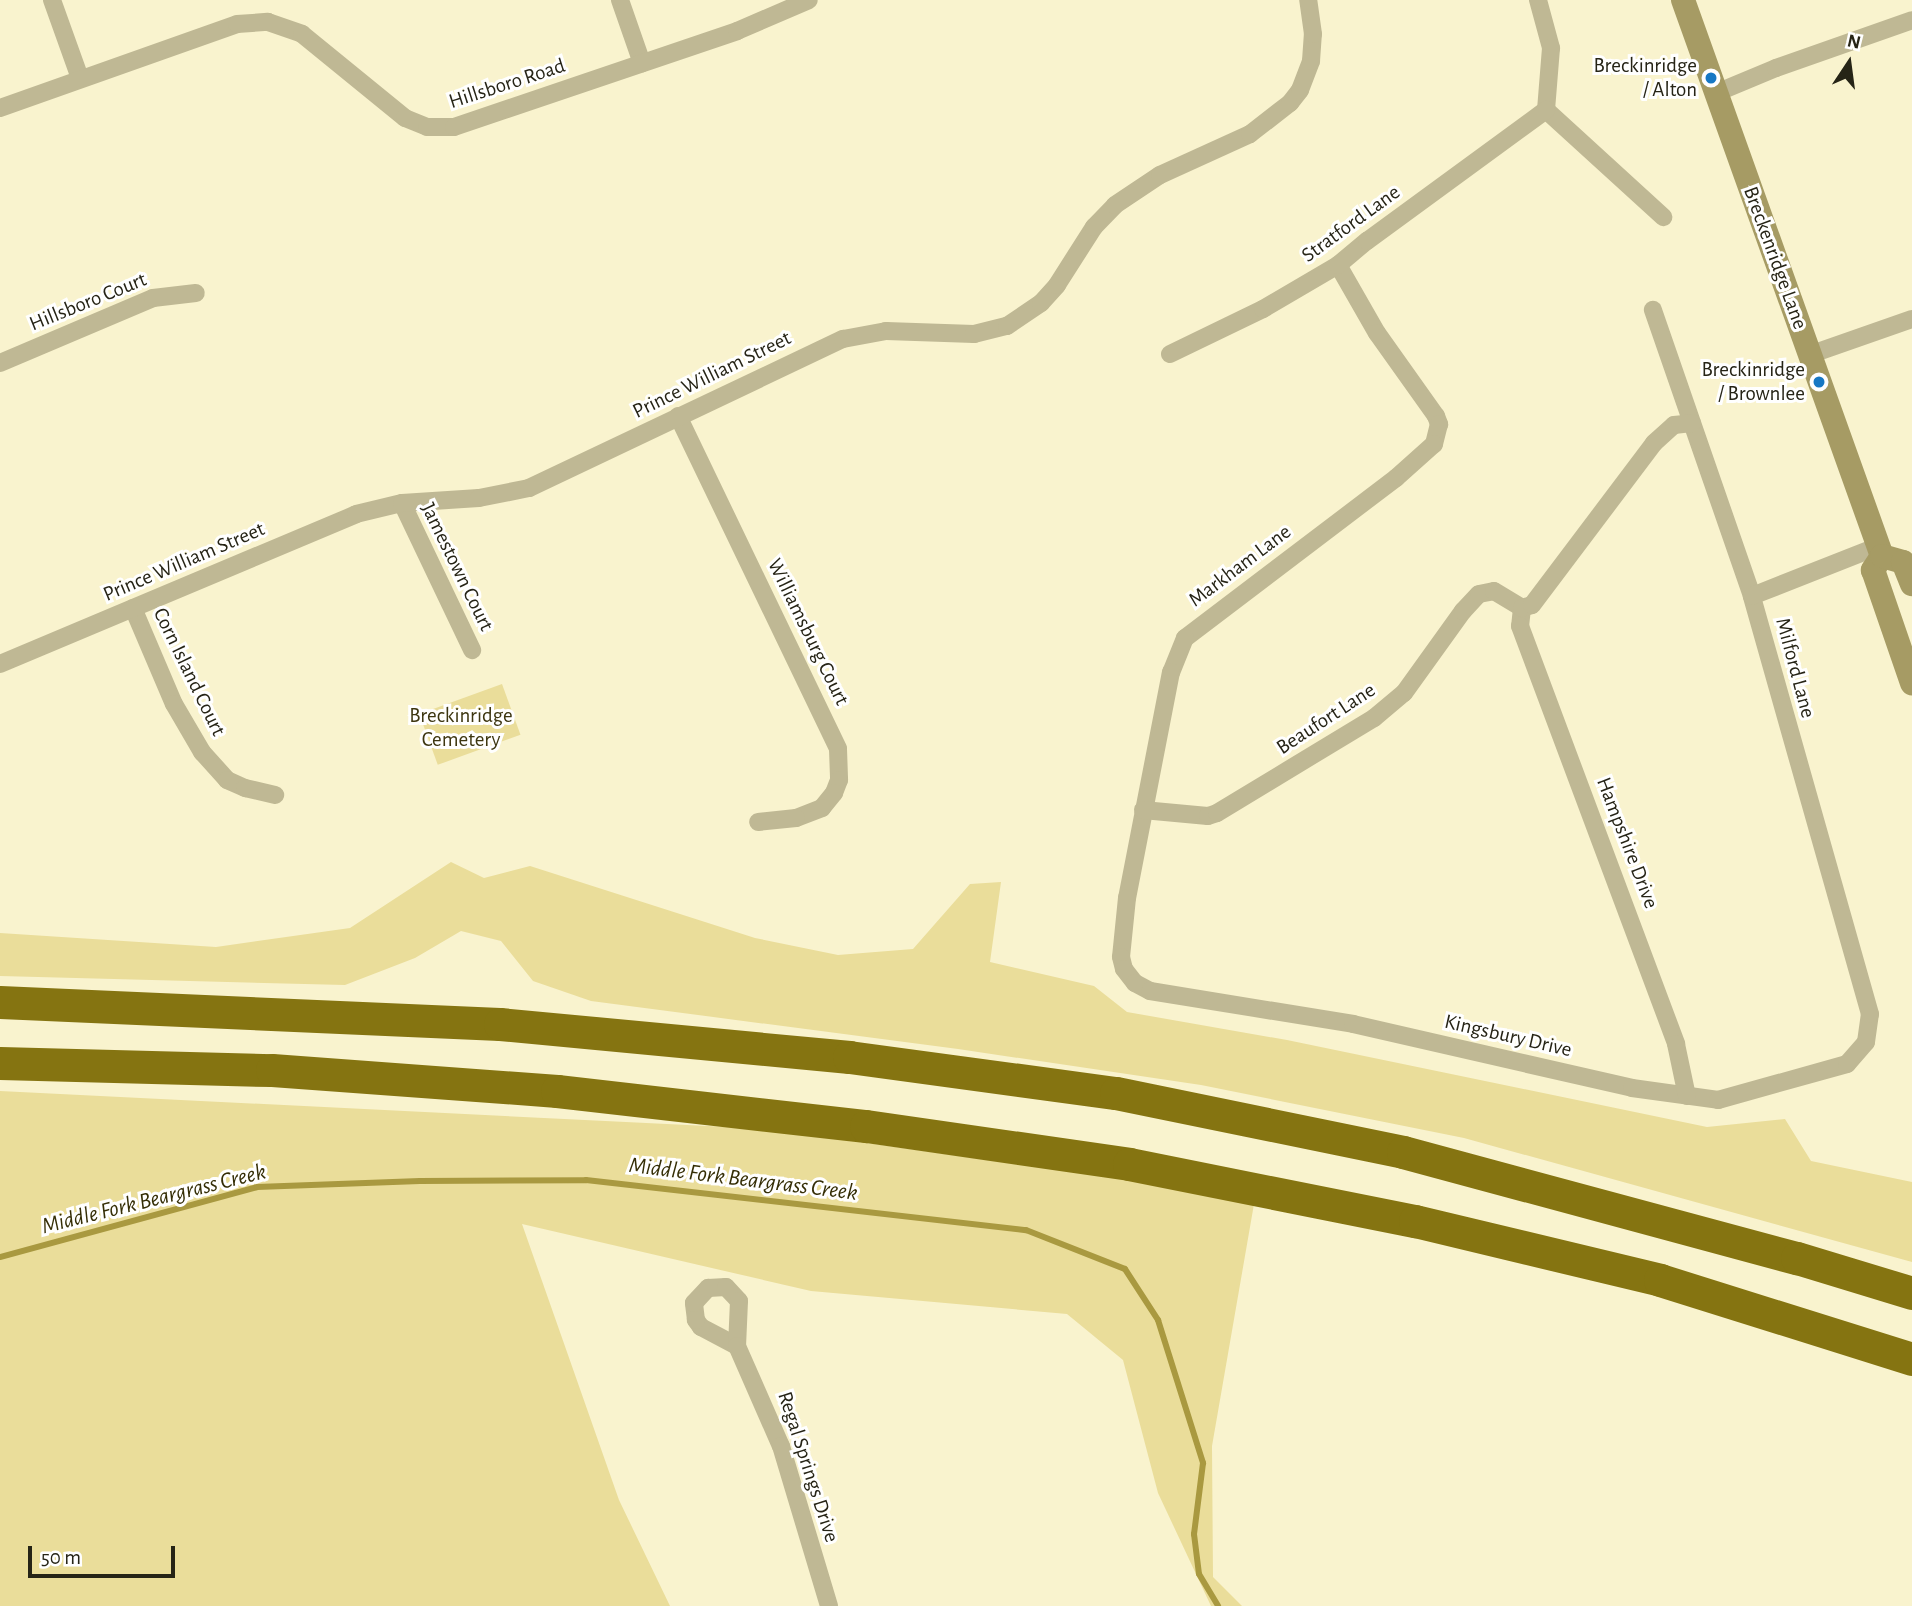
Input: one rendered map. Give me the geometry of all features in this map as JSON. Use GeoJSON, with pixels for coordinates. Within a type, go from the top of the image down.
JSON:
{"type":"FeatureCollection","features":[{"type":"Feature","properties":{"kind":"highway"},"geometry":{"type":"LineString","coordinates":[[0,1002],[500,1024],[849,1057],[1116,1093],[1403,1152],[1797,1258],[1912,1293]]}},
{"type":"Feature","properties":{"kind":"highway"},"geometry":{"type":"LineString","coordinates":[[0,1063],[272,1070],[557,1091],[866,1126],[1129,1164],[1415,1221],[1660,1280],[1912,1359]]}},
{"type":"Feature","properties":{"kind":"main road","name":"Breckenridge Lane"},"geometry":{"type":"LineString","coordinates":[[1683,0],[1881,551],[1873,570],[1912,683]]}},
{"type":"Feature","properties":{"kind":"main road"},"geometry":{"type":"LineString","coordinates":[[1881,551],[1903,562],[1912,584]]}},
{"type":"Feature","properties":{"kind":"street"},"geometry":{"type":"LineString","coordinates":[[52,0],[80,78]]}},
{"type":"Feature","properties":{"kind":"street"},"geometry":{"type":"LineString","coordinates":[[620,0],[642,62]]}},
{"type":"Feature","properties":{"kind":"street","name":"Hillsboro Road"},"geometry":{"type":"LineString","coordinates":[[0,108],[237,24],[268,22],[302,34],[405,118],[427,127],[454,127],[737,31],[810,0]]}},
{"type":"Feature","properties":{"kind":"street","name":"Prince William Street"},"geometry":{"type":"LineString","coordinates":[[0,664],[356,514],[402,503],[479,498],[529,488],[843,340],[886,331],[974,334],[1007,326],[1026,315],[1057,285],[1087,237],[1115,205],[1160,175],[1250,134],[1290,103],[1300,90],[1311,61],[1313,34],[1308,0]]}},
{"type":"Feature","properties":{"kind":"street"},"geometry":{"type":"LineString","coordinates":[[1538,0],[1551,48],[1546,110],[1663,217]]}},
{"type":"Feature","properties":{"kind":"street"},"geometry":{"type":"LineString","coordinates":[[1716,93],[1776,68],[1912,20]]}},
{"type":"Feature","properties":{"kind":"street","name":"Stratford Lane"},"geometry":{"type":"LineString","coordinates":[[1170,354],[1263,309],[1338,265],[1546,110]]}},
{"type":"Feature","properties":{"kind":"street","name":"Markham Lane"},"geometry":{"type":"LineString","coordinates":[[1131,979],[1121,957],[1127,898],[1171,672],[1185,638],[1396,478],[1434,444],[1439,424],[1436,416],[1377,333],[1338,265]]}},
{"type":"Feature","properties":{"kind":"street","name":"Hillsboro Court"},"geometry":{"type":"LineString","coordinates":[[0,363],[153,298],[196,293]]}},
{"type":"Feature","properties":{"kind":"street","name":"Milford Lane"},"geometry":{"type":"LineString","coordinates":[[1653,310],[1752,596],[1870,1014],[1866,1042]]}},
{"type":"Feature","properties":{"kind":"street"},"geometry":{"type":"LineString","coordinates":[[1809,355],[1912,319]]}},
{"type":"Feature","properties":{"kind":"street","name":"Williamsburg Court"},"geometry":{"type":"LineString","coordinates":[[678,416],[838,749],[839,780],[834,793],[822,808],[796,818],[758,822]]}},
{"type":"Feature","properties":{"kind":"street"},"geometry":{"type":"LineString","coordinates":[[1522,608],[1532,605],[1542,596],[1665,431],[1674,425],[1692,423]]}},
{"type":"Feature","properties":{"kind":"street","name":"Jamestown Court"},"geometry":{"type":"LineString","coordinates":[[402,503],[472,650]]}},
{"type":"Feature","properties":{"kind":"street"},"geometry":{"type":"LineString","coordinates":[[1752,596],[1881,551]]}},
{"type":"Feature","properties":{"kind":"street","name":"Beaufort Lane"},"geometry":{"type":"LineString","coordinates":[[1143,810],[1208,816],[1236,804],[1374,718],[1404,693],[1463,611],[1479,594],[1494,591],[1522,608]]}},
{"type":"Feature","properties":{"kind":"street","name":"Corn Island Court"},"geometry":{"type":"LineString","coordinates":[[133,608],[174,704],[202,752],[227,780],[245,789],[275,795]]}},
{"type":"Feature","properties":{"kind":"street","name":"Hampshire Drive"},"geometry":{"type":"LineString","coordinates":[[1522,608],[1520,626],[1671,1031],[1686,1096]]}},
{"type":"Feature","properties":{"kind":"street","name":"Kingsbury Drive"},"geometry":{"type":"LineString","coordinates":[[1131,979],[1150,991],[1353,1024],[1632,1088],[1718,1100],[1837,1068],[1859,1054],[1866,1042]]}},
{"type":"Feature","properties":{"kind":"street","name":"Regal Springs Drive"},"geometry":{"type":"LineString","coordinates":[[737,1346],[781,1446],[829,1606]]}},
{"type":"Feature","properties":{"kind":"green space","name":"Breckinridge Cemetery"},"geometry":{"type":"Polygon","coordinates":[[[502,684],[520,735],[438,765],[419,714],[502,684]]]}},
{"type":"Feature","properties":{"kind":"green space"},"geometry":{"type":"Polygon","coordinates":[[[451,862],[484,878],[530,866],[755,938],[838,955],[913,949],[970,884],[1001,882],[990,962],[1094,986],[1127,1012],[1287,1040],[1707,1127],[1785,1119],[1811,1161],[1912,1182],[1912,1262],[1464,1138],[1201,1085],[958,1049],[591,1001],[533,981],[501,941],[461,931],[415,958],[345,985],[0,976],[0,933],[216,947],[350,928],[451,862]]]}},
{"type":"Feature","properties":{"kind":"green space"},"geometry":{"type":"Polygon","coordinates":[[[0,1091],[767,1129],[1173,1186],[1254,1204],[1212,1446],[1213,1577],[1242,1606],[1211,1606],[1158,1493],[1123,1360],[1067,1314],[811,1291],[522,1224],[619,1500],[670,1606],[0,1606],[0,1091]]]}},
{"type":"Feature","properties":{"kind":"waterway","name":"Middle Fork Beargrass Creek"},"geometry":{"type":"LineString","coordinates":[[0,1257],[257,1187],[420,1181],[586,1180],[1026,1230],[1125,1269],[1158,1320],[1203,1463],[1194,1534],[1199,1574],[1218,1606]]}},
{"type":"Feature","properties":{"kind":"place","name":"Breckinridge / Alton"},"geometry":{"type":"Point","coordinates":[1711,78]}},
{"type":"Feature","properties":{"kind":"place","name":"Breckinridge / Brownlee"},"geometry":{"type":"Point","coordinates":[1819,382]}}]}
